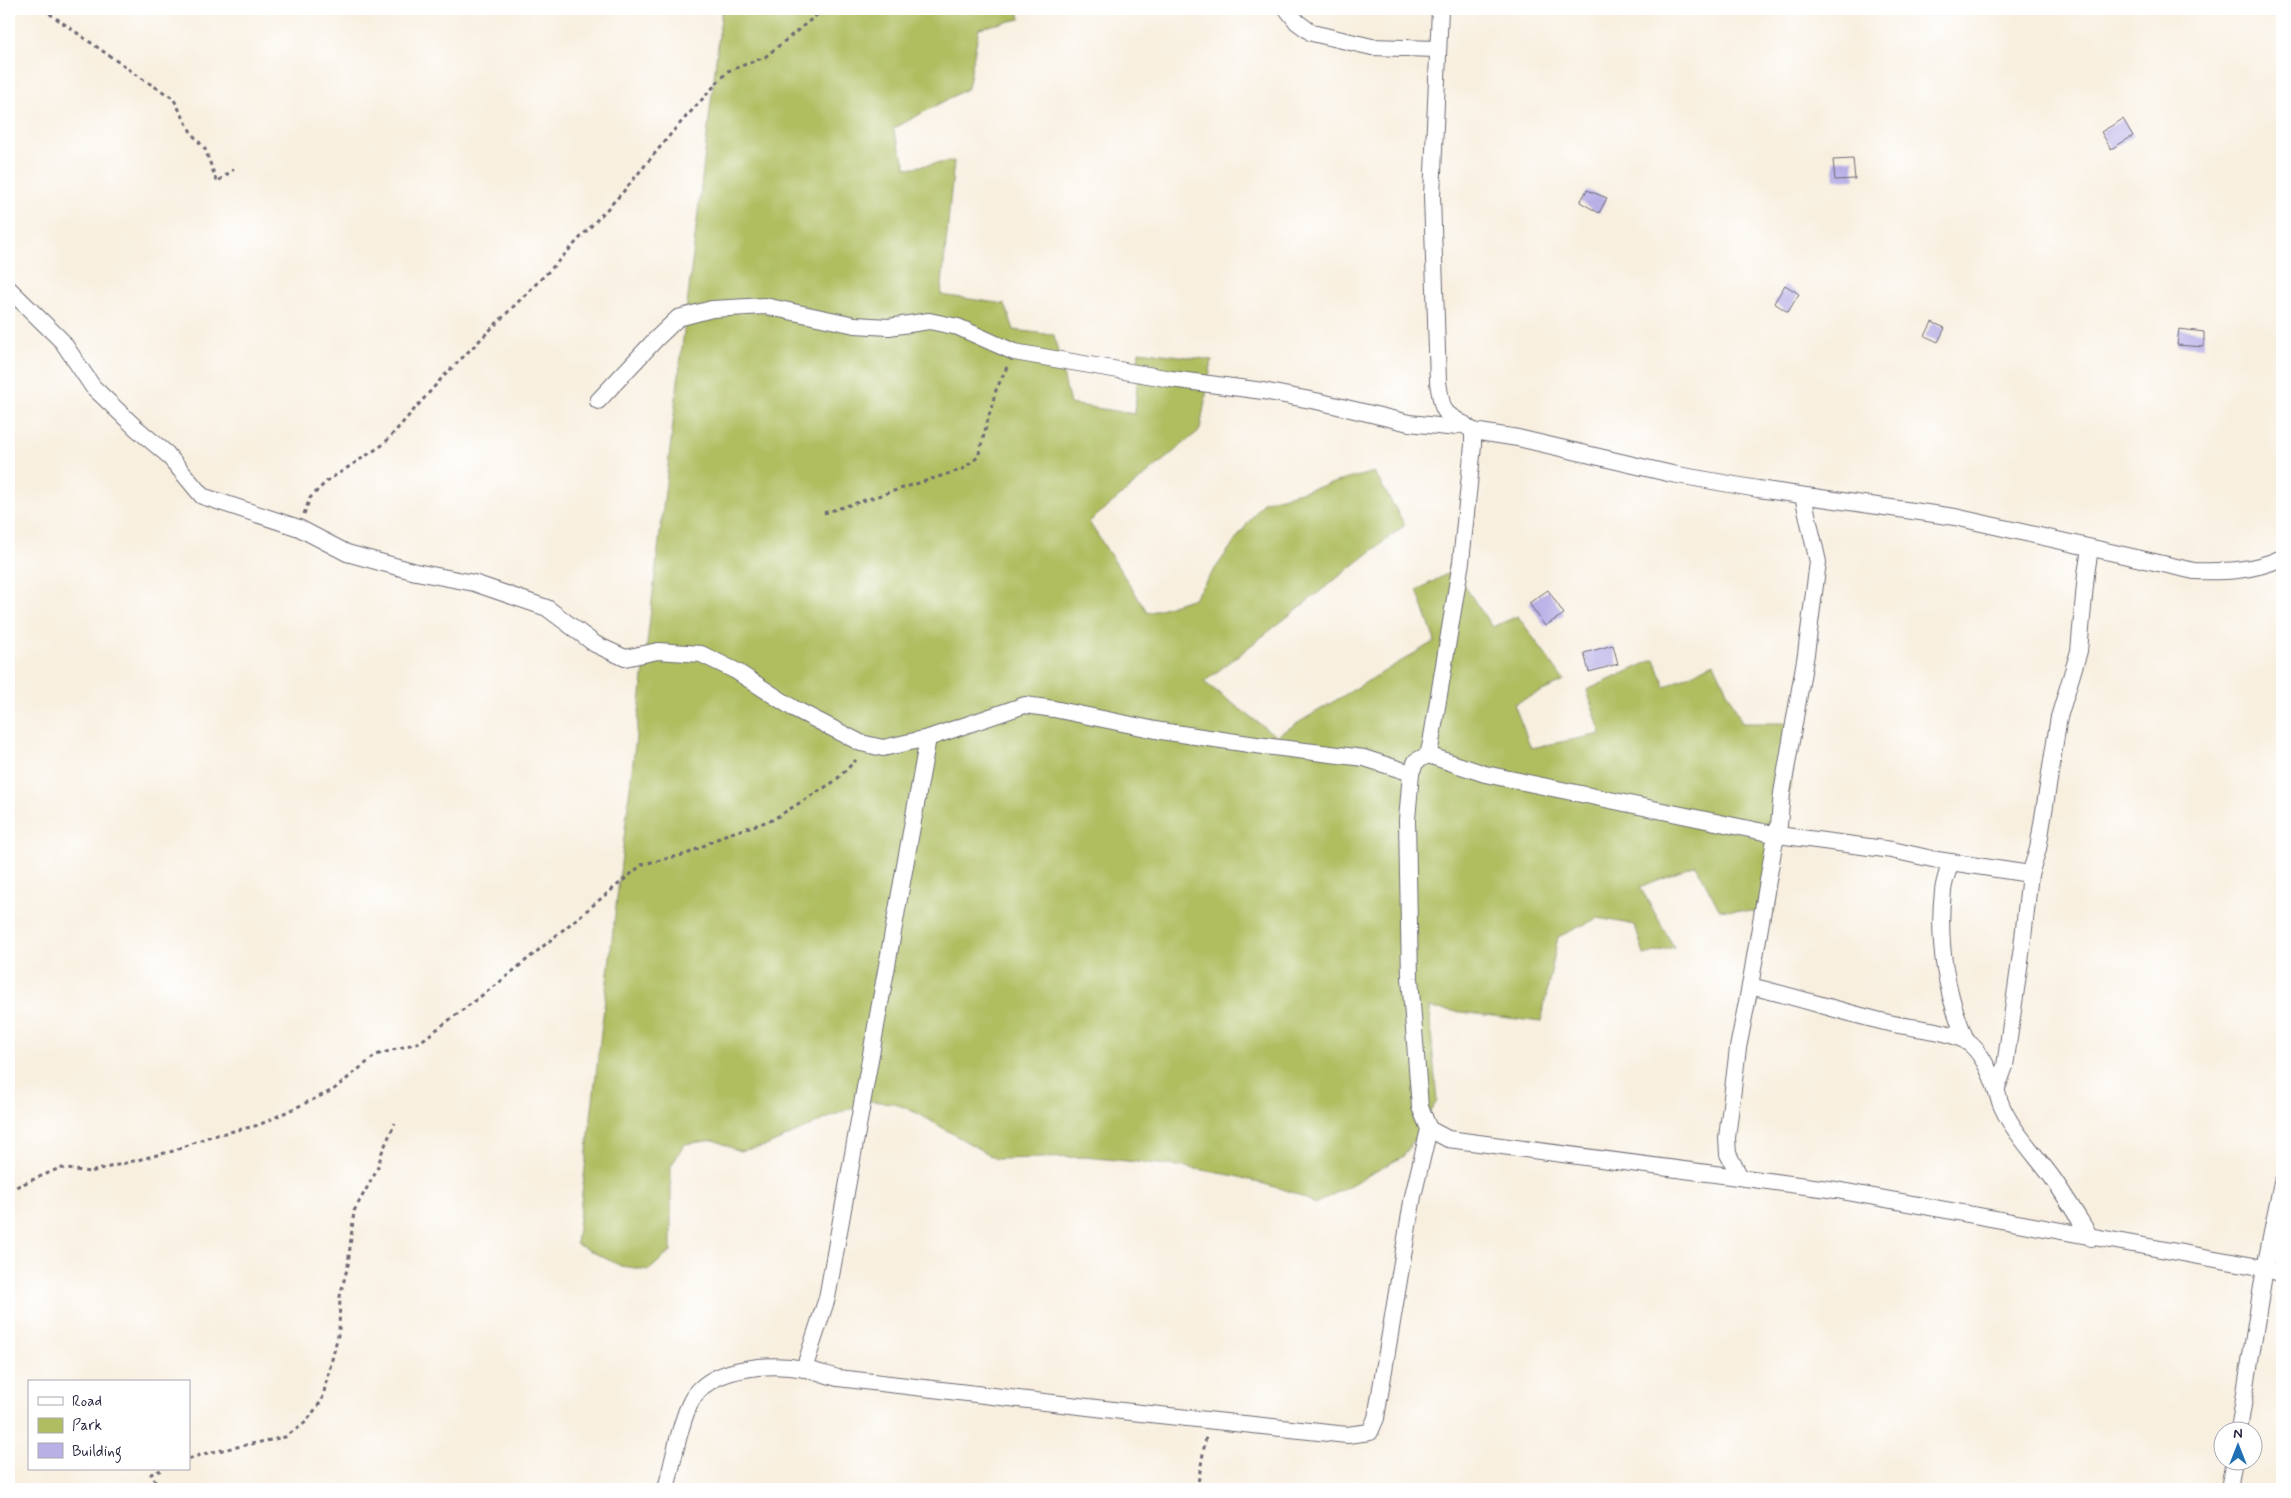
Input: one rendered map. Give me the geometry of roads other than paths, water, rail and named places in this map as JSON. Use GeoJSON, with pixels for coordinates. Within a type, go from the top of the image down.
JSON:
{"type":"FeatureCollection","features":[{"type":"Feature","properties":{"kind":"street"},"geometry":{"type":"LineString","coordinates":[[1287,9],[1297,22],[1312,34],[1372,47],[1437,49]]}},
{"type":"Feature","properties":{"kind":"street"},"geometry":{"type":"LineString","coordinates":[[1440,9],[1432,196],[1438,382],[1442,409],[1449,417],[1469,428]]}},
{"type":"Feature","properties":{"kind":"street"},"geometry":{"type":"LineString","coordinates":[[9,289],[62,341],[93,387],[136,428],[167,454],[202,496],[299,528],[347,553],[416,572],[474,583],[547,608],[595,644],[625,658],[658,652],[700,654],[736,671],[793,708],[861,743],[883,748],[928,738],[1025,705],[1162,731],[1364,758],[1411,773]]}},
{"type":"Feature","properties":{"kind":"street"},"geometry":{"type":"LineString","coordinates":[[598,401],[678,318],[712,309],[765,306],[855,325],[889,327],[929,321],[958,327],[1014,352],[1171,379],[1263,391],[1321,402],[1409,423],[1469,428],[1672,474],[1803,496],[1955,517],[2194,572],[2229,572],[2264,566],[2282,558]]}},
{"type":"Feature","properties":{"kind":"street"},"geometry":{"type":"LineString","coordinates":[[1428,755],[1461,562],[1469,428]]}},
{"type":"Feature","properties":{"kind":"street"},"geometry":{"type":"LineString","coordinates":[[1740,1178],[1728,1154],[1727,1138],[1738,1048],[1774,846],[1778,835],[1782,793],[1806,654],[1818,562],[1803,496]]}},
{"type":"Feature","properties":{"kind":"street"},"geometry":{"type":"LineString","coordinates":[[1997,1088],[2005,1066],[2030,874],[2038,850],[2059,717],[2079,651],[2090,549]]}},
{"type":"Feature","properties":{"kind":"street"},"geometry":{"type":"LineString","coordinates":[[804,1369],[827,1298],[928,738]]}},
{"type":"Feature","properties":{"kind":"street"},"geometry":{"type":"LineString","coordinates":[[666,1489],[684,1422],[695,1395],[719,1375],[766,1366],[804,1369],[838,1378],[1208,1421],[1347,1435],[1370,1432],[1376,1418],[1413,1196],[1429,1129],[1420,1107],[1410,978],[1407,820],[1411,773],[1416,762],[1428,755],[1484,774],[1778,835],[1892,850],[1951,862],[2030,874]]}},
{"type":"Feature","properties":{"kind":"street"},"geometry":{"type":"LineString","coordinates":[[1951,862],[1943,890],[1942,929],[1945,969],[1953,1007],[1967,1042],[1979,1054],[1997,1088],[1999,1099],[2013,1125],[2055,1182],[2091,1238]]}},
{"type":"Feature","properties":{"kind":"street"},"geometry":{"type":"LineString","coordinates":[[1750,986],[1862,1017],[1941,1032],[1967,1042]]}},
{"type":"Feature","properties":{"kind":"street"},"geometry":{"type":"LineString","coordinates":[[1429,1129],[1448,1139],[1856,1194],[2091,1238],[2266,1268],[2282,1274]]}},
{"type":"Feature","properties":{"kind":"street"},"geometry":{"type":"LineString","coordinates":[[2241,1420],[2282,1182]]}},
{"type":"Feature","properties":{"kind":"street"},"geometry":{"type":"LineString","coordinates":[[2229,1489],[2232,1470]]}}]}
